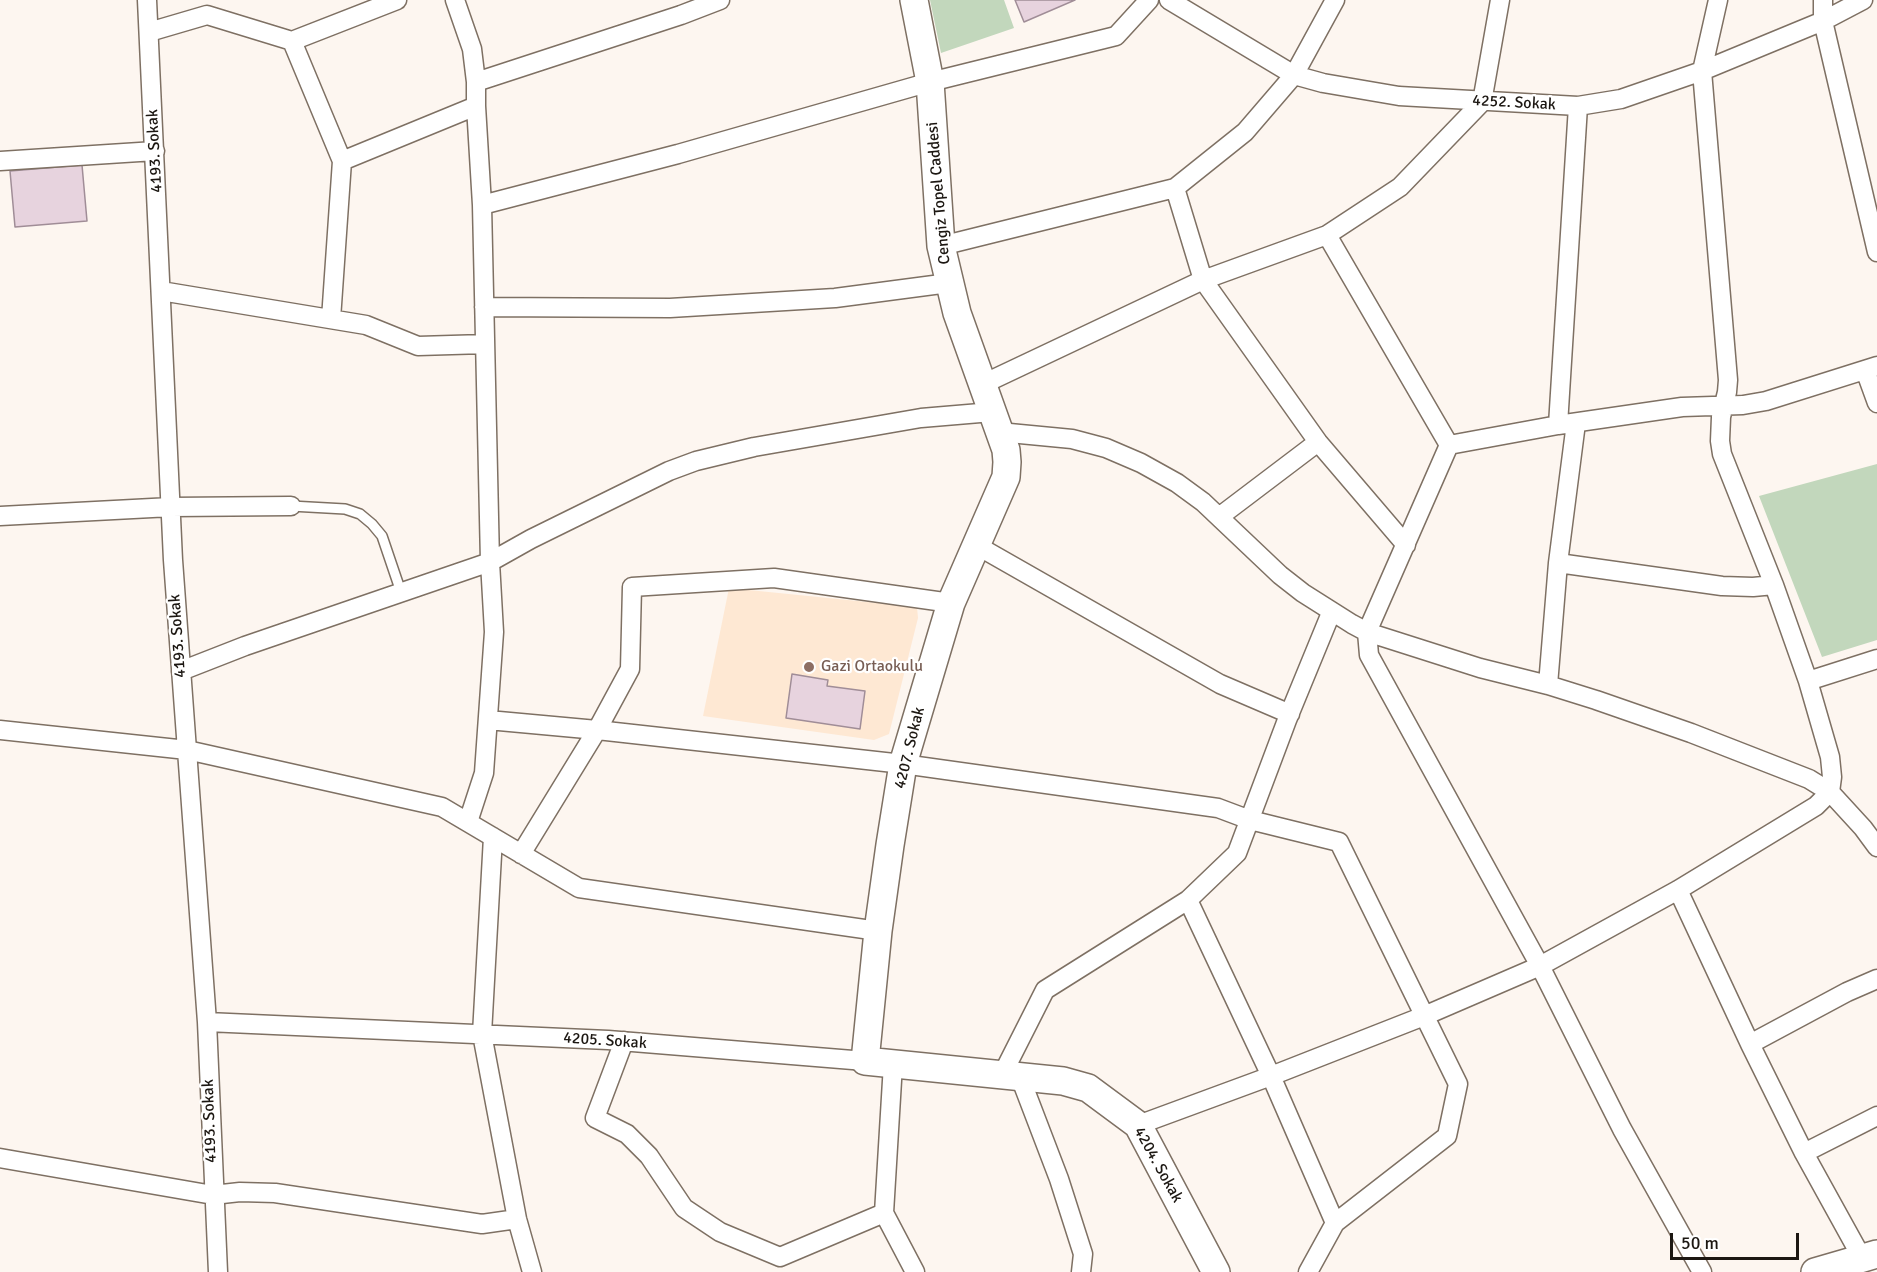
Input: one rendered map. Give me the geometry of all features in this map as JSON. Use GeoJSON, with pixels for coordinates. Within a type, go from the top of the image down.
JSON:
{"type":"FeatureCollection","features":[{"type":"Feature","properties":{"kind":"street","name":"4193. Sokak"},"geometry":{"type":"LineString","coordinates":[[147,0],[173,560],[207,1022],[218,1272]]}},
{"type":"Feature","properties":{"kind":"street"},"geometry":{"type":"LineString","coordinates":[[149,32],[207,15],[292,41],[397,0]]}},
{"type":"Feature","properties":{"kind":"street"},"geometry":{"type":"LineString","coordinates":[[455,0],[472,49],[476,82],[482,205],[490,562],[494,632],[484,773],[468,822]]}},
{"type":"Feature","properties":{"kind":"street"},"geometry":{"type":"LineString","coordinates":[[476,82],[679,8],[720,0]]}},
{"type":"Feature","properties":{"kind":"street","name":"Cengiz Topel Caddesi"},"geometry":{"type":"LineString","coordinates":[[914,0],[930,82],[941,246],[957,313],[999,431]]}},
{"type":"Feature","properties":{"kind":"street"},"geometry":{"type":"LineString","coordinates":[[482,205],[678,154],[930,82],[1116,36],[1149,0]]}},
{"type":"Feature","properties":{"kind":"street","name":"4252. Sokak"},"geometry":{"type":"LineString","coordinates":[[1169,0],[1294,75],[1379,94],[1578,106],[1622,99],[1702,71],[1823,21],[1863,0]]}},
{"type":"Feature","properties":{"kind":"street"},"geometry":{"type":"LineString","coordinates":[[941,246],[1175,188],[1245,132],[1294,75],[1335,0]]}},
{"type":"Feature","properties":{"kind":"street"},"geometry":{"type":"LineString","coordinates":[[981,385],[1203,280],[1327,235],[1400,187],[1482,102],[1500,0]]}},
{"type":"Feature","properties":{"kind":"street"},"geometry":{"type":"LineString","coordinates":[[1138,1125],[1424,1016],[1540,966],[1678,890],[1816,806],[1830,792],[1832,777],[1830,757],[1808,681],[1774,585],[1722,454],[1719,429],[1728,380],[1702,71],[1718,0]]}},
{"type":"Feature","properties":{"kind":"street"},"geometry":{"type":"LineString","coordinates":[[1823,0],[1823,21],[1877,252]]}},
{"type":"Feature","properties":{"kind":"street"},"geometry":{"type":"LineString","coordinates":[[292,41],[342,161],[332,319]]}},
{"type":"Feature","properties":{"kind":"street"},"geometry":{"type":"LineString","coordinates":[[342,161],[476,106]]}},
{"type":"Feature","properties":{"kind":"street"},"geometry":{"type":"LineString","coordinates":[[1548,685],[1567,424],[1578,106]]}},
{"type":"Feature","properties":{"kind":"street"},"geometry":{"type":"LineString","coordinates":[[0,161],[155,152]]}},
{"type":"Feature","properties":{"kind":"street"},"geometry":{"type":"LineString","coordinates":[[1175,188],[1203,280],[1318,442],[1406,544]]}},
{"type":"Feature","properties":{"kind":"street"},"geometry":{"type":"LineString","coordinates":[[1327,235],[1449,445]]}},
{"type":"Feature","properties":{"kind":"street"},"geometry":{"type":"LineString","coordinates":[[484,307],[670,308],[836,298],[949,283]]}},
{"type":"Feature","properties":{"kind":"street"},"geometry":{"type":"LineString","coordinates":[[161,291],[366,325],[418,346],[485,344]]}},
{"type":"Feature","properties":{"kind":"street"},"geometry":{"type":"LineString","coordinates":[[1449,445],[1682,407],[1743,405],[1766,401],[1871,368],[1877,403]]}},
{"type":"Feature","properties":{"kind":"street"},"geometry":{"type":"LineString","coordinates":[[181,671],[245,646],[490,562],[658,476],[696,460],[754,447],[910,420],[1072,439],[1106,448],[1141,463],[1177,483],[1220,517],[1280,575],[1331,613],[1367,632],[1480,668],[1548,685],[1606,703],[1809,779],[1830,792],[1870,826],[1877,847]]}},
{"type":"Feature","properties":{"kind":"street","name":"4207. Sokak"},"geometry":{"type":"LineString","coordinates":[[865,1061],[878,931],[903,764],[951,603],[1006,477],[999,431]]}},
{"type":"Feature","properties":{"kind":"street"},"geometry":{"type":"LineString","coordinates":[[1220,517],[1318,442]]}},
{"type":"Feature","properties":{"kind":"street"},"geometry":{"type":"LineString","coordinates":[[1449,445],[1367,632],[1369,655],[1540,966],[1622,1129],[1702,1272]]}},
{"type":"Feature","properties":{"kind":"street"},"geometry":{"type":"LineString","coordinates":[[0,516],[171,507],[291,506]]}},
{"type":"Feature","properties":{"kind":"street"},"geometry":{"type":"LineString","coordinates":[[976,545],[1220,684],[1290,714]]}},
{"type":"Feature","properties":{"kind":"street"},"geometry":{"type":"LineString","coordinates":[[1558,563],[1722,586],[1774,585]]}},
{"type":"Feature","properties":{"kind":"street"},"geometry":{"type":"LineString","coordinates":[[521,854],[597,730],[630,669],[632,587],[774,578],[951,603]]}},
{"type":"Feature","properties":{"kind":"street"},"geometry":{"type":"LineString","coordinates":[[1081,1272],[1083,1254],[1059,1179],[1011,1076],[1045,990],[1188,900],[1238,853],[1331,613]]}},
{"type":"Feature","properties":{"kind":"street"},"geometry":{"type":"LineString","coordinates":[[1808,681],[1877,659]]}},
{"type":"Feature","properties":{"kind":"street"},"geometry":{"type":"LineString","coordinates":[[488,720],[903,764],[1218,808],[1250,820],[1339,842],[1458,1084],[1447,1136],[1335,1223],[1308,1272]]}},
{"type":"Feature","properties":{"kind":"street"},"geometry":{"type":"LineString","coordinates":[[0,730],[186,750],[442,807],[579,888],[878,931]]}},
{"type":"Feature","properties":{"kind":"street"},"geometry":{"type":"LineString","coordinates":[[493,837],[482,1034],[517,1219],[532,1272]]}},
{"type":"Feature","properties":{"kind":"street"},"geometry":{"type":"LineString","coordinates":[[1678,890],[1804,1153],[1869,1256],[1815,1272]]}},
{"type":"Feature","properties":{"kind":"street"},"geometry":{"type":"LineString","coordinates":[[1188,900],[1271,1076],[1335,1223]]}},
{"type":"Feature","properties":{"kind":"street"},"geometry":{"type":"LineString","coordinates":[[1750,1044],[1877,978]]}},
{"type":"Feature","properties":{"kind":"street","name":"4205. Sokak"},"geometry":{"type":"LineString","coordinates":[[207,1022],[624,1041],[1011,1076]]}},
{"type":"Feature","properties":{"kind":"street"},"geometry":{"type":"LineString","coordinates":[[624,1041],[596,1118],[627,1134],[649,1155],[684,1208],[720,1232],[780,1257],[884,1213]]}},
{"type":"Feature","properties":{"kind":"street"},"geometry":{"type":"LineString","coordinates":[[893,1064],[884,1213],[915,1272]]}},
{"type":"Feature","properties":{"kind":"street","name":"4204. Sokak"},"geometry":{"type":"LineString","coordinates":[[1011,1076],[1063,1081],[1088,1088],[1138,1125],[1216,1272]]}},
{"type":"Feature","properties":{"kind":"street"},"geometry":{"type":"LineString","coordinates":[[1804,1153],[1877,1116]]}},
{"type":"Feature","properties":{"kind":"street"},"geometry":{"type":"LineString","coordinates":[[0,1158],[213,1195],[240,1192],[275,1193],[482,1224],[517,1219]]}},
{"type":"Feature","properties":{"kind":"lane"},"geometry":{"type":"LineString","coordinates":[[291,506],[345,509],[360,514],[382,536],[400,592]]}},
{"type":"Feature","properties":{"kind":"shaded area","name":"Gazi Ortaokulu"},"geometry":{"type":"Polygon","coordinates":[[[729,588],[917,607],[918,618],[889,734],[874,740],[703,716],[729,588]]]}},
{"type":"Feature","properties":{"kind":"green space"},"geometry":{"type":"Polygon","coordinates":[[[930,0],[1004,0],[1014,28],[941,53],[930,0]]]}},
{"type":"Feature","properties":{"kind":"green space"},"geometry":{"type":"Polygon","coordinates":[[[1877,464],[1877,640],[1822,657],[1759,496],[1877,464]]]}},
{"type":"Feature","properties":{"kind":"building"},"geometry":{"type":"Polygon","coordinates":[[[1015,0],[1075,0],[1024,22],[1015,0]]]}},
{"type":"Feature","properties":{"kind":"building"},"geometry":{"type":"Polygon","coordinates":[[[82,165],[87,221],[15,227],[10,171],[82,165]]]}},
{"type":"Feature","properties":{"kind":"building"},"geometry":{"type":"Polygon","coordinates":[[[792,674],[828,680],[827,686],[865,691],[860,729],[786,718],[792,674]]]}},
{"type":"Feature","properties":{"kind":"place","name":"Gazi Ortaokulu"},"geometry":{"type":"Point","coordinates":[809,667]}}]}
